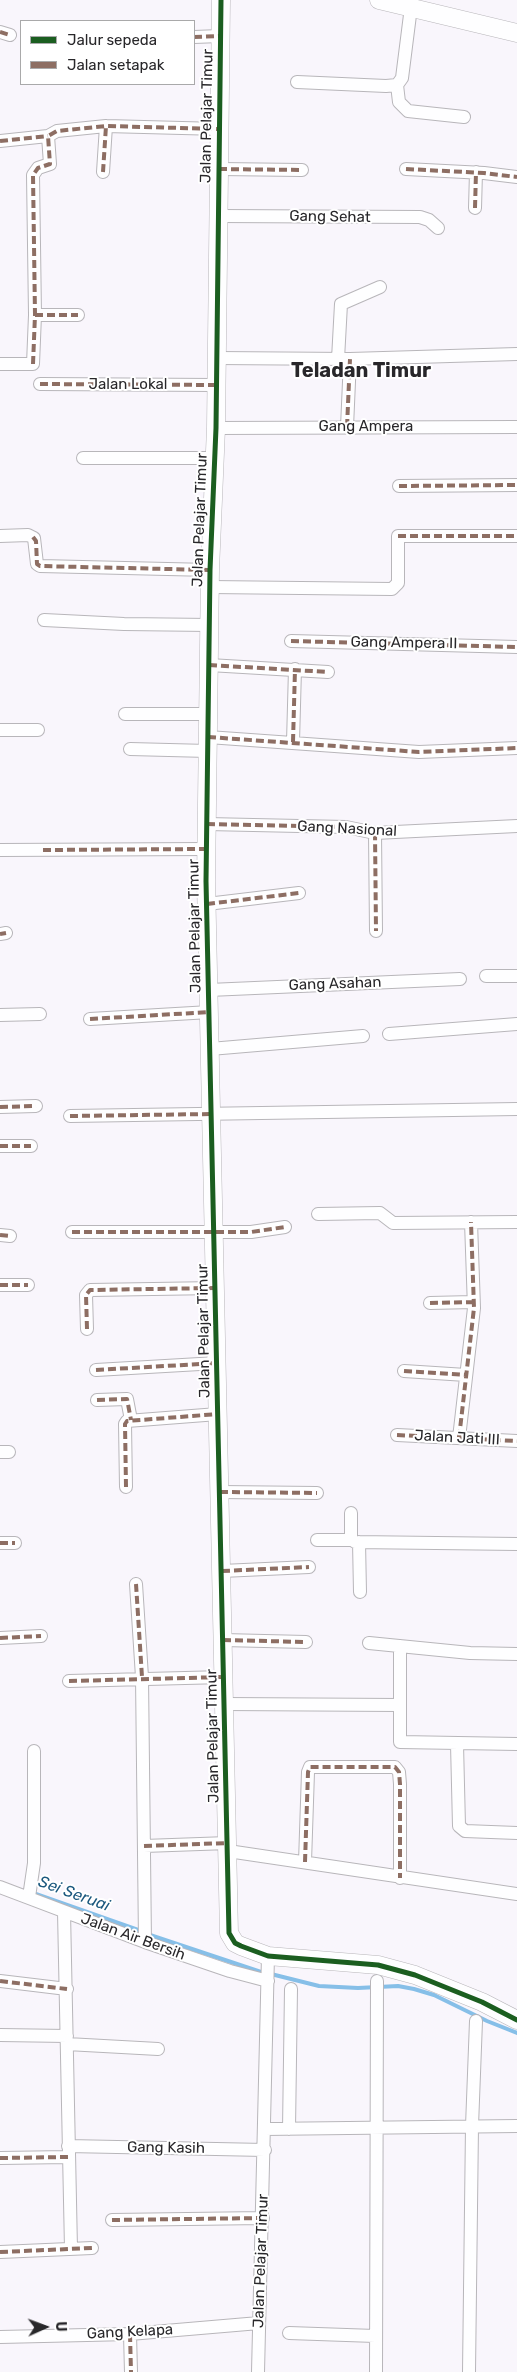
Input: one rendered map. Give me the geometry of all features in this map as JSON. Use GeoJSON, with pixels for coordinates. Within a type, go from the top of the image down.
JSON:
{"type":"FeatureCollection","features":[{"type":"Feature","properties":{"kind":"street","name":"Jalan Pelajar Timur"},"geometry":{"type":"LineString","coordinates":[[221,0],[216,428],[210,579],[206,849],[228,1847]]}},
{"type":"Feature","properties":{"kind":"street"},"geometry":{"type":"LineString","coordinates":[[379,0],[422,6],[517,33]]}},
{"type":"Feature","properties":{"kind":"street"},"geometry":{"type":"LineString","coordinates":[[297,82],[386,86],[397,84],[402,78],[422,6]]}},
{"type":"Feature","properties":{"kind":"street"},"geometry":{"type":"LineString","coordinates":[[195,37],[220,36]]}},
{"type":"Feature","properties":{"kind":"street"},"geometry":{"type":"LineString","coordinates":[[397,84],[399,102],[408,111],[464,117]]}},
{"type":"Feature","properties":{"kind":"street"},"geometry":{"type":"LineString","coordinates":[[103,172],[106,126]]}},
{"type":"Feature","properties":{"kind":"street"},"geometry":{"type":"LineString","coordinates":[[0,141],[48,136],[57,131],[106,126],[220,129]]}},
{"type":"Feature","properties":{"kind":"street"},"geometry":{"type":"LineString","coordinates":[[0,364],[33,364],[35,315],[33,175],[38,168],[50,164],[48,136]]}},
{"type":"Feature","properties":{"kind":"street"},"geometry":{"type":"LineString","coordinates":[[219,169],[302,170]]}},
{"type":"Feature","properties":{"kind":"street"},"geometry":{"type":"LineString","coordinates":[[406,169],[476,172],[517,177]]}},
{"type":"Feature","properties":{"kind":"street"},"geometry":{"type":"LineString","coordinates":[[474,208],[476,172]]}},
{"type":"Feature","properties":{"kind":"street","name":"Gang Sehat"},"geometry":{"type":"LineString","coordinates":[[219,216],[420,217],[429,220],[438,228]]}},
{"type":"Feature","properties":{"kind":"street"},"geometry":{"type":"LineString","coordinates":[[347,427],[341,304],[380,287]]}},
{"type":"Feature","properties":{"kind":"street"},"geometry":{"type":"LineString","coordinates":[[35,315],[78,315]]}},
{"type":"Feature","properties":{"kind":"street"},"geometry":{"type":"LineString","coordinates":[[217,358],[344,359],[517,354]]}},
{"type":"Feature","properties":{"kind":"street","name":"Jalan Lokal"},"geometry":{"type":"LineString","coordinates":[[40,384],[216,385]]}},
{"type":"Feature","properties":{"kind":"street","name":"Gang Ampera"},"geometry":{"type":"LineString","coordinates":[[216,428],[517,427]]}},
{"type":"Feature","properties":{"kind":"street"},"geometry":{"type":"LineString","coordinates":[[83,458],[214,458]]}},
{"type":"Feature","properties":{"kind":"street"},"geometry":{"type":"LineString","coordinates":[[398,486],[517,485]]}},
{"type":"Feature","properties":{"kind":"street"},"geometry":{"type":"LineString","coordinates":[[0,536],[28,535],[34,538],[37,564],[40,566],[210,579],[392,589],[398,584],[398,536],[517,536]]}},
{"type":"Feature","properties":{"kind":"street"},"geometry":{"type":"LineString","coordinates":[[44,620],[124,624],[210,625]]}},
{"type":"Feature","properties":{"kind":"street","name":"Gang Ampera II"},"geometry":{"type":"LineString","coordinates":[[292,641],[517,647]]}},
{"type":"Feature","properties":{"kind":"street"},"geometry":{"type":"LineString","coordinates":[[209,665],[328,672]]}},
{"type":"Feature","properties":{"kind":"street"},"geometry":{"type":"LineString","coordinates":[[293,742],[294,669]]}},
{"type":"Feature","properties":{"kind":"street"},"geometry":{"type":"LineString","coordinates":[[125,714],[208,714]]}},
{"type":"Feature","properties":{"kind":"street"},"geometry":{"type":"LineString","coordinates":[[0,730],[38,730]]}},
{"type":"Feature","properties":{"kind":"street"},"geometry":{"type":"LineString","coordinates":[[130,749],[208,744],[293,742],[419,752],[517,748]]}},
{"type":"Feature","properties":{"kind":"street","name":"Gang Nasional"},"geometry":{"type":"LineString","coordinates":[[207,824],[346,827],[375,833],[517,826]]}},
{"type":"Feature","properties":{"kind":"street"},"geometry":{"type":"LineString","coordinates":[[375,833],[376,931]]}},
{"type":"Feature","properties":{"kind":"street"},"geometry":{"type":"LineString","coordinates":[[0,850],[206,849]]}},
{"type":"Feature","properties":{"kind":"street"},"geometry":{"type":"LineString","coordinates":[[207,904],[300,893]]}},
{"type":"Feature","properties":{"kind":"street"},"geometry":{"type":"LineString","coordinates":[[486,976],[517,976]]}},
{"type":"Feature","properties":{"kind":"street","name":"Gang Asahan"},"geometry":{"type":"LineString","coordinates":[[209,990],[460,979]]}},
{"type":"Feature","properties":{"kind":"street"},"geometry":{"type":"LineString","coordinates":[[90,1018],[210,1012]]}},
{"type":"Feature","properties":{"kind":"street"},"geometry":{"type":"LineString","coordinates":[[0,1015],[40,1014]]}},
{"type":"Feature","properties":{"kind":"street"},"geometry":{"type":"LineString","coordinates":[[389,1034],[517,1024]]}},
{"type":"Feature","properties":{"kind":"street"},"geometry":{"type":"LineString","coordinates":[[210,1049],[363,1036]]}},
{"type":"Feature","properties":{"kind":"street"},"geometry":{"type":"LineString","coordinates":[[0,1107],[36,1106]]}},
{"type":"Feature","properties":{"kind":"street"},"geometry":{"type":"LineString","coordinates":[[70,1116],[517,1109]]}},
{"type":"Feature","properties":{"kind":"street"},"geometry":{"type":"LineString","coordinates":[[0,1146],[31,1146]]}},
{"type":"Feature","properties":{"kind":"street"},"geometry":{"type":"LineString","coordinates":[[318,1214],[380,1213],[393,1223],[517,1222]]}},
{"type":"Feature","properties":{"kind":"street"},"geometry":{"type":"LineString","coordinates":[[459,1438],[473,1302],[470,1222]]}},
{"type":"Feature","properties":{"kind":"street"},"geometry":{"type":"LineString","coordinates":[[72,1232],[261,1231],[285,1227]]}},
{"type":"Feature","properties":{"kind":"street"},"geometry":{"type":"LineString","coordinates":[[0,1285],[28,1285]]}},
{"type":"Feature","properties":{"kind":"street"},"geometry":{"type":"LineString","coordinates":[[88,1329],[86,1295],[90,1290],[216,1288]]}},
{"type":"Feature","properties":{"kind":"street"},"geometry":{"type":"LineString","coordinates":[[430,1303],[473,1302]]}},
{"type":"Feature","properties":{"kind":"street"},"geometry":{"type":"LineString","coordinates":[[96,1370],[217,1363]]}},
{"type":"Feature","properties":{"kind":"street"},"geometry":{"type":"LineString","coordinates":[[404,1371],[466,1375]]}},
{"type":"Feature","properties":{"kind":"street"},"geometry":{"type":"LineString","coordinates":[[97,1400],[127,1398],[131,1420]]}},
{"type":"Feature","properties":{"kind":"street"},"geometry":{"type":"LineString","coordinates":[[126,1487],[125,1424],[131,1420],[218,1414]]}},
{"type":"Feature","properties":{"kind":"street","name":"Jalan Jati III"},"geometry":{"type":"LineString","coordinates":[[397,1435],[517,1441]]}},
{"type":"Feature","properties":{"kind":"street"},"geometry":{"type":"LineString","coordinates":[[220,1492],[317,1493]]}},
{"type":"Feature","properties":{"kind":"street"},"geometry":{"type":"LineString","coordinates":[[351,1513],[356,1541],[360,1592]]}},
{"type":"Feature","properties":{"kind":"street"},"geometry":{"type":"LineString","coordinates":[[317,1540],[517,1544]]}},
{"type":"Feature","properties":{"kind":"street"},"geometry":{"type":"LineString","coordinates":[[0,1543],[15,1543]]}},
{"type":"Feature","properties":{"kind":"street"},"geometry":{"type":"LineString","coordinates":[[222,1571],[309,1567]]}},
{"type":"Feature","properties":{"kind":"street"},"geometry":{"type":"LineString","coordinates":[[136,1584],[142,1678],[145,1942]]}},
{"type":"Feature","properties":{"kind":"street"},"geometry":{"type":"LineString","coordinates":[[0,1638],[41,1636]]}},
{"type":"Feature","properties":{"kind":"street"},"geometry":{"type":"LineString","coordinates":[[223,1640],[306,1642]]}},
{"type":"Feature","properties":{"kind":"street"},"geometry":{"type":"LineString","coordinates":[[369,1643],[470,1653],[517,1654]]}},
{"type":"Feature","properties":{"kind":"street"},"geometry":{"type":"LineString","coordinates":[[400,1646],[400,1742],[517,1744]]}},
{"type":"Feature","properties":{"kind":"street"},"geometry":{"type":"LineString","coordinates":[[69,1681],[224,1676]]}},
{"type":"Feature","properties":{"kind":"street"},"geometry":{"type":"LineString","coordinates":[[224,1704],[400,1705]]}},
{"type":"Feature","properties":{"kind":"street"},"geometry":{"type":"LineString","coordinates":[[457,1744],[458,1824],[460,1828],[464,1831],[517,1833]]}},
{"type":"Feature","properties":{"kind":"street"},"geometry":{"type":"LineString","coordinates":[[30,1893],[35,1841],[34,1751]]}},
{"type":"Feature","properties":{"kind":"street"},"geometry":{"type":"LineString","coordinates":[[306,1862],[308,1772],[310,1767],[395,1767],[399,1772],[400,1784],[400,1878]]}},
{"type":"Feature","properties":{"kind":"street"},"geometry":{"type":"LineString","coordinates":[[144,1846],[228,1847],[400,1878],[517,1894]]}},
{"type":"Feature","properties":{"kind":"street"},"geometry":{"type":"LineString","coordinates":[[228,1847],[229,1933],[235,1943],[269,1971],[378,1965],[415,1975],[482,2002],[517,2020]]}},
{"type":"Feature","properties":{"kind":"street","name":"Jalan Air Bersih"},"geometry":{"type":"LineString","coordinates":[[0,1887],[30,1893],[64,1912],[230,1971],[269,1971]]}},
{"type":"Feature","properties":{"kind":"street"},"geometry":{"type":"LineString","coordinates":[[64,1912],[71,2249]]}},
{"type":"Feature","properties":{"kind":"street"},"geometry":{"type":"LineString","coordinates":[[265,2150],[269,1971]]}},
{"type":"Feature","properties":{"kind":"street"},"geometry":{"type":"LineString","coordinates":[[0,1981],[67,1989]]}},
{"type":"Feature","properties":{"kind":"street"},"geometry":{"type":"LineString","coordinates":[[376,2372],[377,1985]]}},
{"type":"Feature","properties":{"kind":"street"},"geometry":{"type":"LineString","coordinates":[[289,2130],[291,1989]]}},
{"type":"Feature","properties":{"kind":"street"},"geometry":{"type":"LineString","coordinates":[[468,2372],[472,2126],[476,2021]]}},
{"type":"Feature","properties":{"kind":"street"},"geometry":{"type":"LineString","coordinates":[[0,2034],[158,2049]]}},
{"type":"Feature","properties":{"kind":"street"},"geometry":{"type":"LineString","coordinates":[[264,2129],[517,2126]]}},
{"type":"Feature","properties":{"kind":"street","name":"Jalan Pelajar Timur"},"geometry":{"type":"LineString","coordinates":[[258,2372],[265,2150]]}},
{"type":"Feature","properties":{"kind":"street","name":"Gang Kasih"},"geometry":{"type":"LineString","coordinates":[[0,2158],[68,2152],[265,2150]]}},
{"type":"Feature","properties":{"kind":"street"},"geometry":{"type":"LineString","coordinates":[[112,2220],[263,2218]]}},
{"type":"Feature","properties":{"kind":"street"},"geometry":{"type":"LineString","coordinates":[[0,2252],[92,2248]]}},
{"type":"Feature","properties":{"kind":"street","name":"Gang Kelapa"},"geometry":{"type":"LineString","coordinates":[[0,2337],[130,2334],[259,2324]]}},
{"type":"Feature","properties":{"kind":"street"},"geometry":{"type":"LineString","coordinates":[[289,2333],[375,2336]]}},
{"type":"Feature","properties":{"kind":"street"},"geometry":{"type":"LineString","coordinates":[[130,2334],[131,2372]]}},
{"type":"Feature","properties":{"kind":"waterway","name":"Sei Seruai"},"geometry":{"type":"LineString","coordinates":[[33,1893],[141,1931]]}},
{"type":"Feature","properties":{"kind":"waterway","name":"Sei Seruai"},"geometry":{"type":"LineString","coordinates":[[150,1935],[264,1973]]}},
{"type":"Feature","properties":{"kind":"waterway","name":"Sei Seruai"},"geometry":{"type":"LineString","coordinates":[[271,1974],[319,1986],[358,1988],[398,1986],[414,1989],[434,1995],[487,2021],[517,2033]]}},
{"type":"Feature","properties":{"kind":"marked path"},"geometry":{"type":"LineString","coordinates":[[0,32],[10,35]]}},
{"type":"Feature","properties":{"kind":"marked path"},"geometry":{"type":"LineString","coordinates":[[195,37],[220,36]]}},
{"type":"Feature","properties":{"kind":"marked path"},"geometry":{"type":"LineString","coordinates":[[103,172],[106,126]]}},
{"type":"Feature","properties":{"kind":"marked path"},"geometry":{"type":"LineString","coordinates":[[33,364],[35,315],[33,175],[38,168],[50,164],[48,136],[57,131],[106,126],[220,129]]}},
{"type":"Feature","properties":{"kind":"marked path"},"geometry":{"type":"LineString","coordinates":[[0,141],[48,136]]}},
{"type":"Feature","properties":{"kind":"marked path"},"geometry":{"type":"LineString","coordinates":[[219,169],[302,170]]}},
{"type":"Feature","properties":{"kind":"marked path"},"geometry":{"type":"LineString","coordinates":[[406,169],[484,173],[517,177]]}},
{"type":"Feature","properties":{"kind":"marked path"},"geometry":{"type":"LineString","coordinates":[[475,208],[476,172]]}},
{"type":"Feature","properties":{"kind":"marked path"},"geometry":{"type":"LineString","coordinates":[[35,315],[78,315]]}},
{"type":"Feature","properties":{"kind":"marked path"},"geometry":{"type":"LineString","coordinates":[[347,427],[350,359]]}},
{"type":"Feature","properties":{"kind":"marked path"},"geometry":{"type":"LineString","coordinates":[[40,384],[216,385]]}},
{"type":"Feature","properties":{"kind":"marked path"},"geometry":{"type":"LineString","coordinates":[[399,486],[517,485]]}},
{"type":"Feature","properties":{"kind":"marked path"},"geometry":{"type":"LineString","coordinates":[[398,536],[517,536]]}},
{"type":"Feature","properties":{"kind":"marked path"},"geometry":{"type":"LineString","coordinates":[[33,537],[36,541],[37,564],[40,566],[210,570]]}},
{"type":"Feature","properties":{"kind":"marked path"},"geometry":{"type":"LineString","coordinates":[[291,641],[517,647]]}},
{"type":"Feature","properties":{"kind":"marked path"},"geometry":{"type":"LineString","coordinates":[[209,665],[328,672]]}},
{"type":"Feature","properties":{"kind":"marked path"},"geometry":{"type":"LineString","coordinates":[[293,742],[295,669]]}},
{"type":"Feature","properties":{"kind":"marked path"},"geometry":{"type":"LineString","coordinates":[[208,737],[419,752],[517,748]]}},
{"type":"Feature","properties":{"kind":"marked path"},"geometry":{"type":"LineString","coordinates":[[207,824],[346,827],[375,833],[376,931]]}},
{"type":"Feature","properties":{"kind":"marked path"},"geometry":{"type":"LineString","coordinates":[[43,850],[207,849]]}},
{"type":"Feature","properties":{"kind":"marked path"},"geometry":{"type":"LineString","coordinates":[[207,904],[299,893]]}},
{"type":"Feature","properties":{"kind":"marked path"},"geometry":{"type":"LineString","coordinates":[[0,934],[6,933]]}},
{"type":"Feature","properties":{"kind":"marked path"},"geometry":{"type":"LineString","coordinates":[[90,1019],[210,1012]]}},
{"type":"Feature","properties":{"kind":"marked path"},"geometry":{"type":"LineString","coordinates":[[0,1107],[36,1106]]}},
{"type":"Feature","properties":{"kind":"marked path"},"geometry":{"type":"LineString","coordinates":[[70,1116],[212,1114]]}},
{"type":"Feature","properties":{"kind":"marked path"},"geometry":{"type":"LineString","coordinates":[[0,1146],[31,1146]]}},
{"type":"Feature","properties":{"kind":"marked path"},"geometry":{"type":"LineString","coordinates":[[459,1438],[474,1308],[471,1222]]}},
{"type":"Feature","properties":{"kind":"marked path"},"geometry":{"type":"LineString","coordinates":[[72,1232],[251,1232],[285,1227]]}},
{"type":"Feature","properties":{"kind":"marked path"},"geometry":{"type":"LineString","coordinates":[[0,1235],[10,1236]]}},
{"type":"Feature","properties":{"kind":"marked path"},"geometry":{"type":"LineString","coordinates":[[0,1285],[28,1285]]}},
{"type":"Feature","properties":{"kind":"marked path"},"geometry":{"type":"LineString","coordinates":[[87,1329],[86,1295],[90,1290],[216,1288]]}},
{"type":"Feature","properties":{"kind":"marked path"},"geometry":{"type":"LineString","coordinates":[[430,1303],[473,1302]]}},
{"type":"Feature","properties":{"kind":"marked path"},"geometry":{"type":"LineString","coordinates":[[96,1370],[217,1363]]}},
{"type":"Feature","properties":{"kind":"marked path"},"geometry":{"type":"LineString","coordinates":[[404,1371],[466,1375]]}},
{"type":"Feature","properties":{"kind":"marked path"},"geometry":{"type":"LineString","coordinates":[[97,1400],[127,1399],[131,1420]]}},
{"type":"Feature","properties":{"kind":"marked path"},"geometry":{"type":"LineString","coordinates":[[126,1487],[125,1424],[127,1421],[218,1414]]}},
{"type":"Feature","properties":{"kind":"marked path"},"geometry":{"type":"LineString","coordinates":[[397,1435],[517,1441]]}},
{"type":"Feature","properties":{"kind":"marked path"},"geometry":{"type":"LineString","coordinates":[[220,1492],[317,1493]]}},
{"type":"Feature","properties":{"kind":"marked path"},"geometry":{"type":"LineString","coordinates":[[0,1543],[15,1543]]}},
{"type":"Feature","properties":{"kind":"marked path"},"geometry":{"type":"LineString","coordinates":[[222,1571],[309,1567]]}},
{"type":"Feature","properties":{"kind":"marked path"},"geometry":{"type":"LineString","coordinates":[[136,1584],[142,1677]]}},
{"type":"Feature","properties":{"kind":"marked path"},"geometry":{"type":"LineString","coordinates":[[0,1638],[41,1636]]}},
{"type":"Feature","properties":{"kind":"marked path"},"geometry":{"type":"LineString","coordinates":[[223,1640],[306,1642]]}},
{"type":"Feature","properties":{"kind":"marked path"},"geometry":{"type":"LineString","coordinates":[[69,1681],[224,1677]]}},
{"type":"Feature","properties":{"kind":"marked path"},"geometry":{"type":"LineString","coordinates":[[305,1862],[308,1772],[310,1767],[395,1767],[399,1772],[400,1784],[400,1878]]}},
{"type":"Feature","properties":{"kind":"marked path"},"geometry":{"type":"LineString","coordinates":[[144,1846],[228,1843]]}},
{"type":"Feature","properties":{"kind":"marked path"},"geometry":{"type":"LineString","coordinates":[[0,1981],[67,1989]]}},
{"type":"Feature","properties":{"kind":"marked path"},"geometry":{"type":"LineString","coordinates":[[0,2158],[68,2157]]}},
{"type":"Feature","properties":{"kind":"marked path"},"geometry":{"type":"LineString","coordinates":[[112,2220],[263,2218]]}},
{"type":"Feature","properties":{"kind":"marked path"},"geometry":{"type":"LineString","coordinates":[[0,2252],[92,2248]]}},
{"type":"Feature","properties":{"kind":"marked path"},"geometry":{"type":"LineString","coordinates":[[130,2334],[131,2372]]}},
{"type":"Feature","properties":{"kind":"cycle path"},"geometry":{"type":"LineString","coordinates":[[221,0],[216,428],[210,570],[206,881],[229,1933],[235,1943],[268,1956],[378,1965],[415,1975],[482,2002],[517,2020]]}},
{"type":"Feature","properties":{"kind":"district","name":"Teladan Timur"},"geometry":{"type":"Point","coordinates":[361,371]}}]}
